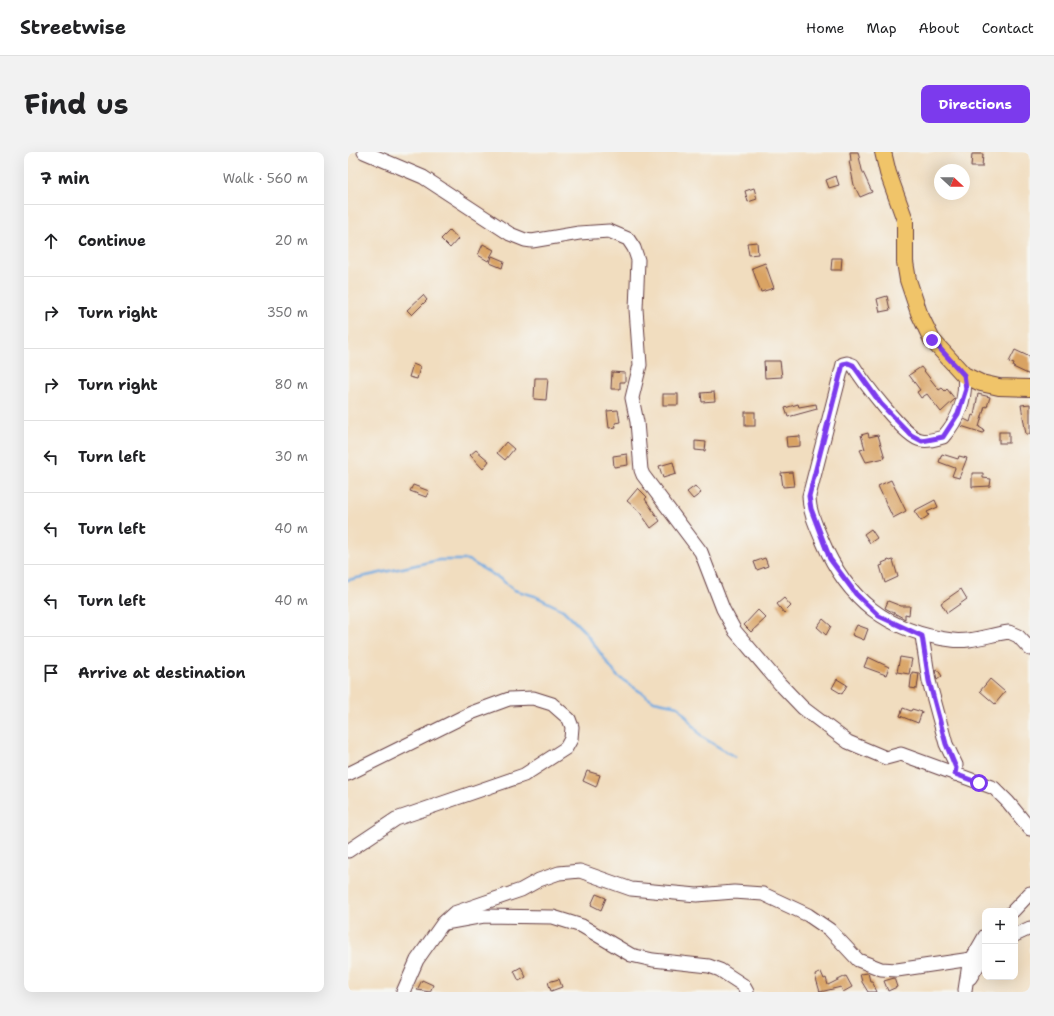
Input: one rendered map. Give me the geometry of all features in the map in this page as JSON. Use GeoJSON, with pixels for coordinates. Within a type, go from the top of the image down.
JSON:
{"type":"FeatureCollection","features":[{"type":"Feature","properties":{"kind":"main road"},"geometry":{"type":"LineString","coordinates":[[883,152],[888,172],[905,220],[905,262],[908,280],[919,313],[932,340],[964,375],[981,383],[999,387],[1030,388]]}},
{"type":"Feature","properties":{"kind":"street"},"geometry":{"type":"LineString","coordinates":[[364,152],[423,177],[510,234],[525,240],[532,241],[580,233],[609,231],[628,239],[634,248],[638,260],[636,309],[640,365],[632,398],[637,422],[641,470],[701,552],[723,609],[735,631],[753,654],[803,708],[839,736],[848,742],[886,758],[901,754],[995,789],[1030,828]]}},
{"type":"Feature","properties":{"kind":"street"},"geometry":{"type":"LineString","coordinates":[[964,375],[966,389],[961,407],[953,423],[943,437],[922,441],[906,431],[881,404],[853,365],[848,363],[843,364],[809,496],[811,509],[830,559],[852,589],[879,616],[922,636],[953,641],[1009,632],[1018,636],[1030,649]]}},
{"type":"Feature","properties":{"kind":"street"},"geometry":{"type":"LineString","coordinates":[[922,636],[929,681],[946,744],[956,768],[955,774]]}},
{"type":"Feature","properties":{"kind":"street"},"geometry":{"type":"LineString","coordinates":[[348,774],[471,714],[509,699],[533,698],[552,704],[569,719],[572,728],[571,739],[566,748],[524,775],[396,819],[348,851]]}},
{"type":"Feature","properties":{"kind":"street"},"geometry":{"type":"LineString","coordinates":[[403,992],[417,960],[444,923],[454,913],[521,890],[539,880],[559,873],[580,871],[631,889],[697,895],[734,892],[763,894],[808,915],[830,930],[858,960],[881,969],[897,970],[971,959]]}},
{"type":"Feature","properties":{"kind":"street"},"geometry":{"type":"LineString","coordinates":[[1016,908],[1030,893]]}},
{"type":"Feature","properties":{"kind":"street"},"geometry":{"type":"LineString","coordinates":[[444,923],[484,916],[553,917],[582,926],[631,954],[652,960],[709,966],[720,970],[742,985],[747,992]]}},
{"type":"Feature","properties":{"kind":"street"},"geometry":{"type":"LineString","coordinates":[[1018,934],[1030,928]]}},
{"type":"Feature","properties":{"kind":"street"},"geometry":{"type":"LineString","coordinates":[[965,991],[965,979],[971,959],[982,941]]}},
{"type":"Feature","properties":{"kind":"street"},"geometry":{"type":"LineString","coordinates":[[965,991],[982,960]]}},
{"type":"Feature","properties":{"kind":"building"},"geometry":{"type":"Polygon","coordinates":[[[850,152],[858,152],[862,170],[872,192],[860,197],[854,185],[849,161],[851,161],[850,152]]]}},
{"type":"Feature","properties":{"kind":"building"},"geometry":{"type":"Polygon","coordinates":[[[972,154],[983,154],[982,167],[971,167],[972,154]]]}},
{"type":"Feature","properties":{"kind":"building"},"geometry":{"type":"Polygon","coordinates":[[[836,176],[839,185],[829,188],[826,180],[836,176]]]}},
{"type":"Feature","properties":{"kind":"building"},"geometry":{"type":"Polygon","coordinates":[[[754,188],[757,199],[748,202],[745,191],[754,188]]]}},
{"type":"Feature","properties":{"kind":"building"},"geometry":{"type":"Polygon","coordinates":[[[450,230],[458,239],[450,248],[441,239],[450,230]]]}},
{"type":"Feature","properties":{"kind":"building"},"geometry":{"type":"Polygon","coordinates":[[[757,242],[758,254],[749,255],[747,243],[757,242]]]}},
{"type":"Feature","properties":{"kind":"building"},"geometry":{"type":"Polygon","coordinates":[[[483,244],[494,250],[488,261],[478,255],[483,244]]]}},
{"type":"Feature","properties":{"kind":"building"},"geometry":{"type":"Polygon","coordinates":[[[492,256],[504,261],[502,268],[490,263],[492,256]]]}},
{"type":"Feature","properties":{"kind":"building"},"geometry":{"type":"Polygon","coordinates":[[[832,258],[842,258],[841,270],[831,270],[832,258]]]}},
{"type":"Feature","properties":{"kind":"building"},"geometry":{"type":"Polygon","coordinates":[[[765,263],[774,288],[761,292],[752,268],[765,263]]]}},
{"type":"Feature","properties":{"kind":"building"},"geometry":{"type":"Polygon","coordinates":[[[423,295],[427,300],[412,315],[407,310],[423,295]]]}},
{"type":"Feature","properties":{"kind":"building"},"geometry":{"type":"Polygon","coordinates":[[[887,296],[890,310],[880,312],[877,299],[887,296]]]}},
{"type":"Feature","properties":{"kind":"building"},"geometry":{"type":"Polygon","coordinates":[[[1015,350],[1030,357],[1030,375],[1013,367],[1014,364],[1009,362],[1015,350]]]}},
{"type":"Feature","properties":{"kind":"building"},"geometry":{"type":"Polygon","coordinates":[[[764,361],[780,361],[782,377],[765,378],[764,361]]]}},
{"type":"Feature","properties":{"kind":"building"},"geometry":{"type":"Polygon","coordinates":[[[413,364],[420,367],[417,379],[409,377],[413,364]]]}},
{"type":"Feature","properties":{"kind":"building"},"geometry":{"type":"Polygon","coordinates":[[[921,367],[939,390],[942,388],[945,391],[947,389],[955,399],[941,412],[927,394],[921,398],[917,392],[920,390],[909,375],[921,367]]]}},
{"type":"Feature","properties":{"kind":"building"},"geometry":{"type":"Polygon","coordinates":[[[612,372],[625,373],[625,382],[620,382],[620,389],[611,389],[612,372]]]}},
{"type":"Feature","properties":{"kind":"building"},"geometry":{"type":"Polygon","coordinates":[[[535,378],[548,378],[546,400],[534,399],[535,378]]]}},
{"type":"Feature","properties":{"kind":"building"},"geometry":{"type":"Polygon","coordinates":[[[714,392],[715,401],[702,402],[701,393],[714,392]]]}},
{"type":"Feature","properties":{"kind":"building"},"geometry":{"type":"Polygon","coordinates":[[[663,394],[678,394],[678,405],[663,405],[663,394]]]}},
{"type":"Feature","properties":{"kind":"building"},"geometry":{"type":"Polygon","coordinates":[[[978,394],[990,397],[987,407],[985,406],[979,427],[984,430],[983,433],[961,426],[964,419],[970,422],[972,415],[974,416],[978,394]]]}},
{"type":"Feature","properties":{"kind":"building"},"geometry":{"type":"Polygon","coordinates":[[[798,404],[799,407],[816,404],[817,409],[788,417],[785,408],[798,404]]]}},
{"type":"Feature","properties":{"kind":"building"},"geometry":{"type":"Polygon","coordinates":[[[1030,404],[1030,434],[1026,434],[1021,405],[1030,404]]]}},
{"type":"Feature","properties":{"kind":"building"},"geometry":{"type":"Polygon","coordinates":[[[618,410],[620,422],[615,423],[616,427],[609,428],[607,411],[618,410]]]}},
{"type":"Feature","properties":{"kind":"building"},"geometry":{"type":"Polygon","coordinates":[[[745,412],[755,412],[755,426],[745,426],[745,412]]]}},
{"type":"Feature","properties":{"kind":"building"},"geometry":{"type":"Polygon","coordinates":[[[999,432],[1009,432],[1009,443],[999,443],[999,432]]]}},
{"type":"Feature","properties":{"kind":"building"},"geometry":{"type":"Polygon","coordinates":[[[868,433],[869,437],[878,435],[885,458],[866,462],[860,450],[865,449],[861,435],[868,433]]]}},
{"type":"Feature","properties":{"kind":"building"},"geometry":{"type":"Polygon","coordinates":[[[800,436],[800,446],[787,447],[786,437],[800,436]]]}},
{"type":"Feature","properties":{"kind":"building"},"geometry":{"type":"Polygon","coordinates":[[[695,441],[706,442],[705,451],[695,450],[695,441]]]}},
{"type":"Feature","properties":{"kind":"building"},"geometry":{"type":"Polygon","coordinates":[[[506,442],[514,449],[505,460],[497,453],[506,442]]]}},
{"type":"Feature","properties":{"kind":"building"},"geometry":{"type":"Polygon","coordinates":[[[476,450],[489,461],[483,469],[470,455],[476,450]]]}},
{"type":"Feature","properties":{"kind":"building"},"geometry":{"type":"Polygon","coordinates":[[[627,454],[628,465],[614,467],[613,456],[627,454]]]}},
{"type":"Feature","properties":{"kind":"building"},"geometry":{"type":"Polygon","coordinates":[[[942,454],[958,459],[959,456],[967,458],[959,478],[952,476],[955,468],[939,462],[942,454]]]}},
{"type":"Feature","properties":{"kind":"building"},"geometry":{"type":"Polygon","coordinates":[[[673,462],[676,474],[663,478],[659,466],[673,462]]]}},
{"type":"Feature","properties":{"kind":"building"},"geometry":{"type":"Polygon","coordinates":[[[792,472],[794,486],[783,487],[781,473],[792,472]]]}},
{"type":"Feature","properties":{"kind":"building"},"geometry":{"type":"Polygon","coordinates":[[[972,473],[983,473],[983,478],[991,479],[990,486],[972,487],[972,473]]]}},
{"type":"Feature","properties":{"kind":"building"},"geometry":{"type":"Polygon","coordinates":[[[891,480],[906,511],[893,518],[878,486],[891,480]]]}},
{"type":"Feature","properties":{"kind":"building"},"geometry":{"type":"Polygon","coordinates":[[[413,485],[429,491],[426,497],[410,491],[413,485]]]}},
{"type":"Feature","properties":{"kind":"building"},"geometry":{"type":"Polygon","coordinates":[[[695,486],[701,493],[693,499],[687,492],[695,486]]]}},
{"type":"Feature","properties":{"kind":"building"},"geometry":{"type":"Polygon","coordinates":[[[638,488],[647,497],[645,499],[660,521],[651,528],[639,511],[627,501],[638,488]]]}},
{"type":"Feature","properties":{"kind":"building"},"geometry":{"type":"Polygon","coordinates":[[[935,500],[938,507],[927,512],[929,515],[921,521],[914,511],[935,500]]]}},
{"type":"Feature","properties":{"kind":"building"},"geometry":{"type":"Polygon","coordinates":[[[871,529],[877,538],[870,543],[864,534],[871,529]]]}},
{"type":"Feature","properties":{"kind":"building"},"geometry":{"type":"Polygon","coordinates":[[[765,558],[768,566],[757,570],[754,562],[765,558]]]}},
{"type":"Feature","properties":{"kind":"building"},"geometry":{"type":"Polygon","coordinates":[[[893,560],[898,577],[885,583],[880,566],[883,565],[882,563],[893,560]]]}},
{"type":"Feature","properties":{"kind":"building"},"geometry":{"type":"Polygon","coordinates":[[[961,589],[967,599],[947,613],[941,603],[961,589]]]}},
{"type":"Feature","properties":{"kind":"building"},"geometry":{"type":"Polygon","coordinates":[[[784,598],[791,606],[784,613],[777,604],[784,598]]]}},
{"type":"Feature","properties":{"kind":"building"},"geometry":{"type":"Polygon","coordinates":[[[888,601],[901,606],[910,606],[909,615],[905,614],[905,619],[885,608],[888,601]]]}},
{"type":"Feature","properties":{"kind":"building"},"geometry":{"type":"Polygon","coordinates":[[[758,610],[766,618],[751,632],[744,625],[758,610]]]}},
{"type":"Feature","properties":{"kind":"building"},"geometry":{"type":"Polygon","coordinates":[[[823,619],[831,626],[826,635],[817,627],[823,619]]]}},
{"type":"Feature","properties":{"kind":"building"},"geometry":{"type":"Polygon","coordinates":[[[857,625],[868,629],[864,640],[852,635],[857,625]]]}},
{"type":"Feature","properties":{"kind":"building"},"geometry":{"type":"Polygon","coordinates":[[[868,657],[889,667],[886,675],[864,667],[868,657]]]}},
{"type":"Feature","properties":{"kind":"building"},"geometry":{"type":"Polygon","coordinates":[[[900,657],[912,659],[909,674],[897,672],[900,657]]]}},
{"type":"Feature","properties":{"kind":"building"},"geometry":{"type":"Polygon","coordinates":[[[937,669],[942,676],[937,680],[935,670],[937,669]]]}},
{"type":"Feature","properties":{"kind":"building"},"geometry":{"type":"Polygon","coordinates":[[[912,672],[919,673],[917,689],[910,688],[912,672]]]}},
{"type":"Feature","properties":{"kind":"building"},"geometry":{"type":"Polygon","coordinates":[[[837,679],[847,685],[842,694],[832,688],[837,679]]]}},
{"type":"Feature","properties":{"kind":"building"},"geometry":{"type":"Polygon","coordinates":[[[990,679],[1005,692],[995,704],[980,691],[990,679]]]}},
{"type":"Feature","properties":{"kind":"building"},"geometry":{"type":"Polygon","coordinates":[[[903,708],[911,711],[912,709],[922,712],[918,723],[900,716],[903,708]]]}},
{"type":"Feature","properties":{"kind":"building"},"geometry":{"type":"Polygon","coordinates":[[[587,771],[600,775],[596,787],[583,781],[587,771]]]}},
{"type":"Feature","properties":{"kind":"building"},"geometry":{"type":"Polygon","coordinates":[[[596,894],[606,898],[601,910],[591,905],[596,894]]]}},
{"type":"Feature","properties":{"kind":"building"},"geometry":{"type":"Polygon","coordinates":[[[521,967],[526,977],[519,981],[514,971],[521,967]]]}},
{"type":"Feature","properties":{"kind":"building"},"geometry":{"type":"Polygon","coordinates":[[[821,972],[824,979],[826,978],[828,985],[846,976],[852,987],[843,992],[841,987],[820,992],[815,975],[821,972]]]}},
{"type":"Feature","properties":{"kind":"building"},"geometry":{"type":"Polygon","coordinates":[[[868,973],[870,981],[872,981],[877,992],[868,992],[862,982],[860,974],[868,973]]]}},
{"type":"Feature","properties":{"kind":"building"},"geometry":{"type":"Polygon","coordinates":[[[894,978],[897,987],[888,991],[884,981],[894,978]]]}},
{"type":"Feature","properties":{"kind":"building"},"geometry":{"type":"Polygon","coordinates":[[[559,979],[562,987],[551,991],[548,982],[559,979]]]}},
{"type":"Feature","properties":{"kind":"building"},"geometry":{"type":"Polygon","coordinates":[[[422,980],[433,985],[430,992],[417,990],[422,980]]]}},
{"type":"Feature","properties":{"kind":"waterway"},"geometry":{"type":"LineString","coordinates":[[348,580],[439,560],[468,560],[499,578],[514,590],[535,596],[563,610],[585,632],[617,676],[654,701],[678,706],[702,737],[735,757]]}},
{"type":"Feature","properties":{"kind":"route"},"geometry":{"type":"LineString","coordinates":[[932,340],[944,356],[964,375],[966,389],[964,398],[958,414],[948,432],[943,437],[936,439],[922,441],[917,439],[906,431],[881,404],[853,365],[851,363],[843,364],[834,393],[826,434],[811,488],[809,501],[830,559],[838,572],[856,594],[879,616],[922,636],[929,681],[939,712],[946,744],[956,765],[955,774],[979,783]]}}]}
